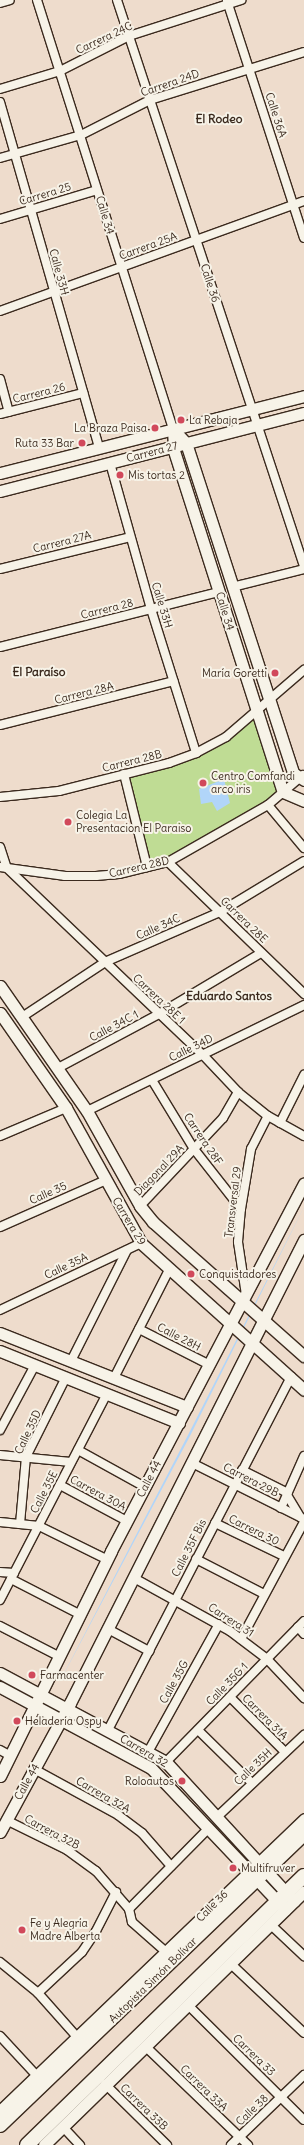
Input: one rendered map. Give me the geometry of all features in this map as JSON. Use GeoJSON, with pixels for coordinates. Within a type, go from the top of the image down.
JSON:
{"type":"FeatureCollection","features":[{"type":"Feature","properties":{"kind":"highway","name":"Autopista Simón Bolívar"},"geometry":{"type":"LineString","coordinates":[[0,2125],[184,1950],[257,1870],[304,1833]]}},
{"type":"Feature","properties":{"kind":"highway"},"geometry":{"type":"LineString","coordinates":[[27,2145],[245,1942],[286,1901],[304,1876]]}},
{"type":"Feature","properties":{"kind":"highway"},"geometry":{"type":"LineString","coordinates":[[184,1950],[186,1933]]}},
{"type":"Feature","properties":{"kind":"street"},"geometry":{"type":"LineString","coordinates":[[0,3],[10,0]]}},
{"type":"Feature","properties":{"kind":"street","name":"Calle 34"},"geometry":{"type":"LineString","coordinates":[[38,0],[173,429],[173,446],[283,792]]}},
{"type":"Feature","properties":{"kind":"street","name":"Calle 36"},"geometry":{"type":"LineString","coordinates":[[117,0],[304,568]]}},
{"type":"Feature","properties":{"kind":"street","name":"Carrera 24C"},"geometry":{"type":"LineString","coordinates":[[0,89],[60,71],[129,36],[227,2],[242,0]]}},
{"type":"Feature","properties":{"kind":"street","name":"Calle 36A"},"geometry":{"type":"LineString","coordinates":[[227,2],[304,238]]}},
{"type":"Feature","properties":{"kind":"street","name":"Carrera 24D"},"geometry":{"type":"LineString","coordinates":[[0,158],[81,135],[150,100],[304,52]]}},
{"type":"Feature","properties":{"kind":"street","name":"Calle 33H"},"geometry":{"type":"LineString","coordinates":[[0,102],[14,154],[32,210],[53,292],[99,448]]}},
{"type":"Feature","properties":{"kind":"street","name":"Carrera 25"},"geometry":{"type":"LineString","coordinates":[[0,220],[97,190]]}},
{"type":"Feature","properties":{"kind":"street","name":"Carrera 25A"},"geometry":{"type":"LineString","coordinates":[[0,311],[304,201]]}},
{"type":"Feature","properties":{"kind":"street"},"geometry":{"type":"LineString","coordinates":[[0,379],[8,412]]}},
{"type":"Feature","properties":{"kind":"street","name":"Carrera 26"},"geometry":{"type":"LineString","coordinates":[[0,414],[83,393]]}},
{"type":"Feature","properties":{"kind":"street","name":"Carrera 27"},"geometry":{"type":"LineString","coordinates":[[0,473],[304,396]]}},
{"type":"Feature","properties":{"kind":"street","name":"Carrera 27"},"geometry":{"type":"LineString","coordinates":[[0,491],[304,412]]}},
{"type":"Feature","properties":{"kind":"street","name":"Calle 34"},"geometry":{"type":"LineString","coordinates":[[173,429],[186,443],[292,773],[303,778]]}},
{"type":"Feature","properties":{"kind":"street","name":"Calle 33H"},"geometry":{"type":"LineString","coordinates":[[110,463],[151,609],[196,753]]}},
{"type":"Feature","properties":{"kind":"street","name":"Carrera 27A"},"geometry":{"type":"LineString","coordinates":[[0,569],[130,537]]}},
{"type":"Feature","properties":{"kind":"street"},"geometry":{"type":"LineString","coordinates":[[232,587],[304,568]]}},
{"type":"Feature","properties":{"kind":"street","name":"Carrera 28"},"geometry":{"type":"LineString","coordinates":[[0,646],[219,592]]}},
{"type":"Feature","properties":{"kind":"street","name":"Carrera 28B"},"geometry":{"type":"LineString","coordinates":[[0,797],[59,791],[169,763],[196,753],[226,737],[257,713],[268,701],[304,670]]}},
{"type":"Feature","properties":{"kind":"street","name":"Carrera 28A"},"geometry":{"type":"LineString","coordinates":[[0,725],[174,682]]}},
{"type":"Feature","properties":{"kind":"street"},"geometry":{"type":"LineString","coordinates":[[124,774],[147,867]]}},
{"type":"Feature","properties":{"kind":"street","name":"Carrera 28D"},"geometry":{"type":"LineString","coordinates":[[3,867],[71,876],[119,874],[168,862],[268,806],[283,792],[303,778]]}},
{"type":"Feature","properties":{"kind":"street"},"geometry":{"type":"LineString","coordinates":[[283,792],[304,801]]}},
{"type":"Feature","properties":{"kind":"street"},"geometry":{"type":"LineString","coordinates":[[268,806],[304,848]]}},
{"type":"Feature","properties":{"kind":"street"},"geometry":{"type":"LineString","coordinates":[[0,847],[3,867]]}},
{"type":"Feature","properties":{"kind":"street","name":"Calle 34C"},"geometry":{"type":"LineString","coordinates":[[22,1017],[105,962],[220,912],[304,861]]}},
{"type":"Feature","properties":{"kind":"street","name":"Carrera 28E"},"geometry":{"type":"LineString","coordinates":[[168,862],[304,994]]}},
{"type":"Feature","properties":{"kind":"street","name":"Carrera 28E 1"},"geometry":{"type":"LineString","coordinates":[[3,867],[203,1055],[238,1092],[268,1116],[304,1136]]}},
{"type":"Feature","properties":{"kind":"street","name":"Calle 34C 1"},"geometry":{"type":"LineString","coordinates":[[58,1068],[159,1014],[262,953]]}},
{"type":"Feature","properties":{"kind":"street","name":"Carrera 29"},"geometry":{"type":"LineString","coordinates":[[0,986],[87,1111],[140,1206],[153,1222],[245,1299],[304,1356]]}},
{"type":"Feature","properties":{"kind":"street","name":"Calle 34D"},"geometry":{"type":"LineString","coordinates":[[87,1111],[304,1006]]}},
{"type":"Feature","properties":{"kind":"street","name":"Carrera 29"},"geometry":{"type":"LineString","coordinates":[[0,1013],[66,1108],[140,1243],[230,1326],[304,1390]]}},
{"type":"Feature","properties":{"kind":"street"},"geometry":{"type":"LineString","coordinates":[[280,1123],[304,1075]]}},
{"type":"Feature","properties":{"kind":"street","name":"Carrera 28F"},"geometry":{"type":"LineString","coordinates":[[152,1080],[194,1150],[241,1208]]}},
{"type":"Feature","properties":{"kind":"street","name":"Diagonal 29A"},"geometry":{"type":"LineString","coordinates":[[140,1206],[223,1118],[238,1092]]}},
{"type":"Feature","properties":{"kind":"street"},"geometry":{"type":"LineString","coordinates":[[0,1136],[66,1108]]}},
{"type":"Feature","properties":{"kind":"street","name":"Transversal 29"},"geometry":{"type":"LineString","coordinates":[[245,1299],[238,1242],[241,1208],[251,1149],[268,1116]]}},
{"type":"Feature","properties":{"kind":"street","name":"Calle 35"},"geometry":{"type":"LineString","coordinates":[[0,1227],[106,1180]]}},
{"type":"Feature","properties":{"kind":"street","name":"Calle 44"},"geometry":{"type":"LineString","coordinates":[[0,1776],[106,1560],[179,1423],[208,1364],[245,1299],[304,1184]]}},
{"type":"Feature","properties":{"kind":"street","name":"Calle 44"},"geometry":{"type":"LineString","coordinates":[[0,1832],[67,1709],[192,1463],[250,1342],[304,1240]]}},
{"type":"Feature","properties":{"kind":"street","name":"Calle 35A"},"geometry":{"type":"LineString","coordinates":[[0,1310],[140,1243]]}},
{"type":"Feature","properties":{"kind":"street"},"geometry":{"type":"LineString","coordinates":[[71,1361],[126,1250]]}},
{"type":"Feature","properties":{"kind":"street"},"geometry":{"type":"LineString","coordinates":[[114,1378],[169,1270]]}},
{"type":"Feature","properties":{"kind":"street","name":"Calle 28H"},"geometry":{"type":"LineString","coordinates":[[139,1329],[208,1364]]}},
{"type":"Feature","properties":{"kind":"street"},"geometry":{"type":"LineString","coordinates":[[0,1333],[186,1407]]}},
{"type":"Feature","properties":{"kind":"street"},"geometry":{"type":"LineString","coordinates":[[0,1351],[179,1423]]}},
{"type":"Feature","properties":{"kind":"street"},"geometry":{"type":"LineString","coordinates":[[0,1430],[35,1365]]}},
{"type":"Feature","properties":{"kind":"street","name":"Calle 35F Bis"},"geometry":{"type":"LineString","coordinates":[[108,1730],[290,1377]]}},
{"type":"Feature","properties":{"kind":"street","name":"Calle 35D"},"geometry":{"type":"LineString","coordinates":[[20,1524],[26,1457],[66,1378]]}},
{"type":"Feature","properties":{"kind":"street","name":"Calle 35E"},"geometry":{"type":"LineString","coordinates":[[0,1600],[107,1394]]}},
{"type":"Feature","properties":{"kind":"street"},"geometry":{"type":"LineString","coordinates":[[162,1416],[170,1410],[170,1400]]}},
{"type":"Feature","properties":{"kind":"street"},"geometry":{"type":"LineString","coordinates":[[78,1450],[144,1487]]}},
{"type":"Feature","properties":{"kind":"street"},"geometry":{"type":"LineString","coordinates":[[0,1455],[71,1462]]}},
{"type":"Feature","properties":{"kind":"street"},"geometry":{"type":"LineString","coordinates":[[281,1508],[302,1468],[304,1456]]}},
{"type":"Feature","properties":{"kind":"street","name":"Carrera 29B"},"geometry":{"type":"LineString","coordinates":[[192,1463],[303,1519]]}},
{"type":"Feature","properties":{"kind":"street"},"geometry":{"type":"LineString","coordinates":[[242,1470],[288,1494]]}},
{"type":"Feature","properties":{"kind":"street","name":"Carrera 30A"},"geometry":{"type":"LineString","coordinates":[[60,1485],[127,1521]]}},
{"type":"Feature","properties":{"kind":"street","name":"Carrera 29B"},"geometry":{"type":"LineString","coordinates":[[288,1494],[303,1519]]}},
{"type":"Feature","properties":{"kind":"street"},"geometry":{"type":"LineString","coordinates":[[242,1639],[303,1519]]}},
{"type":"Feature","properties":{"kind":"street"},"geometry":{"type":"LineString","coordinates":[[0,1522],[38,1526],[106,1560]]}},
{"type":"Feature","properties":{"kind":"street","name":"Carrera 30"},"geometry":{"type":"LineString","coordinates":[[215,1523],[284,1556]]}},
{"type":"Feature","properties":{"kind":"street"},"geometry":{"type":"LineString","coordinates":[[196,1559],[264,1594]]}},
{"type":"Feature","properties":{"kind":"street"},"geometry":{"type":"LineString","coordinates":[[0,1572],[12,1576],[80,1614]]}},
{"type":"Feature","properties":{"kind":"street","name":"Carrera 31"},"geometry":{"type":"LineString","coordinates":[[134,1578],[176,1599],[242,1639],[267,1659],[304,1698]]}},
{"type":"Feature","properties":{"kind":"street","name":"Calle 35G 1"},"geometry":{"type":"LineString","coordinates":[[166,1762],[304,1621]]}},
{"type":"Feature","properties":{"kind":"street","name":"Calle 35G"},"geometry":{"type":"LineString","coordinates":[[148,1752],[219,1624]]}},
{"type":"Feature","properties":{"kind":"street"},"geometry":{"type":"LineString","coordinates":[[0,1626],[58,1656]]}},
{"type":"Feature","properties":{"kind":"street"},"geometry":{"type":"LineString","coordinates":[[298,1627],[304,1634]]}},
{"type":"Feature","properties":{"kind":"street"},"geometry":{"type":"LineString","coordinates":[[108,1629],[149,1651]]}},
{"type":"Feature","properties":{"kind":"street","name":"Carrera 32"},"geometry":{"type":"LineString","coordinates":[[0,1673],[166,1762],[217,1817],[257,1870]]}},
{"type":"Feature","properties":{"kind":"street","name":"Carrera 32"},"geometry":{"type":"LineString","coordinates":[[0,1687],[151,1768],[209,1828],[257,1870],[286,1901]]}},
{"type":"Feature","properties":{"kind":"street","name":"Carrera 31A"},"geometry":{"type":"LineString","coordinates":[[230,1697],[285,1752]]}},
{"type":"Feature","properties":{"kind":"street"},"geometry":{"type":"LineString","coordinates":[[198,1730],[252,1783]]}},
{"type":"Feature","properties":{"kind":"street","name":"Calle 35H"},"geometry":{"type":"LineString","coordinates":[[217,1817],[304,1735]]}},
{"type":"Feature","properties":{"kind":"street"},"geometry":{"type":"LineString","coordinates":[[0,1750],[11,1756]]}},
{"type":"Feature","properties":{"kind":"street","name":"Carrera 32A"},"geometry":{"type":"LineString","coordinates":[[34,1770],[118,1815],[142,1833],[171,1866]]}},
{"type":"Feature","properties":{"kind":"street","name":"Calle 36"},"geometry":{"type":"LineString","coordinates":[[0,2111],[186,1933],[257,1870],[304,1819]]}},
{"type":"Feature","properties":{"kind":"street","name":"Carrera 32B"},"geometry":{"type":"LineString","coordinates":[[6,1820],[67,1850],[96,1871],[116,1892],[129,1909],[132,1922],[166,1952]]}},
{"type":"Feature","properties":{"kind":"street"},"geometry":{"type":"LineString","coordinates":[[129,1909],[209,1828]]}},
{"type":"Feature","properties":{"kind":"street"},"geometry":{"type":"LineString","coordinates":[[44,2145],[105,2084],[231,1964],[245,1942],[270,1924],[286,1901],[304,1891]]}},
{"type":"Feature","properties":{"kind":"street"},"geometry":{"type":"LineString","coordinates":[[38,1993],[82,1952],[96,1931],[116,1892]]}},
{"type":"Feature","properties":{"kind":"street"},"geometry":{"type":"LineString","coordinates":[[270,1924],[304,1956]]}},
{"type":"Feature","properties":{"kind":"street"},"geometry":{"type":"LineString","coordinates":[[0,1962],[38,1993],[77,2037]]}},
{"type":"Feature","properties":{"kind":"street"},"geometry":{"type":"LineString","coordinates":[[231,1964],[304,2033]]}},
{"type":"Feature","properties":{"kind":"street","name":"Carrera 33"},"geometry":{"type":"LineString","coordinates":[[188,2005],[304,2120]]}},
{"type":"Feature","properties":{"kind":"street"},"geometry":{"type":"LineString","coordinates":[[0,2036],[38,2076]]}},
{"type":"Feature","properties":{"kind":"street","name":"Carrera 33A"},"geometry":{"type":"LineString","coordinates":[[145,2046],[248,2145]]}},
{"type":"Feature","properties":{"kind":"street","name":"Calle 38"},"geometry":{"type":"LineString","coordinates":[[231,2145],[304,2075]]}},
{"type":"Feature","properties":{"kind":"street","name":"Carrera 33B"},"geometry":{"type":"LineString","coordinates":[[105,2084],[167,2145]]}},
{"type":"Feature","properties":{"kind":"street"},"geometry":{"type":"LineString","coordinates":[[63,2127],[80,2145]]}},
{"type":"Feature","properties":{"kind":"green space","name":"Centro Comfandi arco iris"},"geometry":{"type":"Polygon","coordinates":[[[257,713],[283,792],[168,862],[147,867],[124,774],[196,753],[257,713]]]}},
{"type":"Feature","properties":{"kind":"water"},"geometry":{"type":"Polygon","coordinates":[[[224,779],[230,803],[217,811],[212,802],[201,804],[199,789],[224,779]]]}},
{"type":"Feature","properties":{"kind":"water"},"geometry":{"type":"Polygon","coordinates":[[[304,1207],[190,1436],[56,1689],[188,1435],[304,1207]]]}},
{"type":"Feature","properties":{"kind":"place","name":"La Rebaja"},"geometry":{"type":"Point","coordinates":[181,420]}},
{"type":"Feature","properties":{"kind":"place","name":"La Braza Paisa"},"geometry":{"type":"Point","coordinates":[155,428]}},
{"type":"Feature","properties":{"kind":"place","name":"Ruta 33 Bar"},"geometry":{"type":"Point","coordinates":[82,443]}},
{"type":"Feature","properties":{"kind":"place","name":"Mis tortas 2"},"geometry":{"type":"Point","coordinates":[120,475]}},
{"type":"Feature","properties":{"kind":"place","name":"María Goretti"},"geometry":{"type":"Point","coordinates":[275,673]}},
{"type":"Feature","properties":{"kind":"place","name":"Centro Comfandi arco iris"},"geometry":{"type":"Point","coordinates":[203,783]}},
{"type":"Feature","properties":{"kind":"place","name":"Colegia La Presentacion El Paraiso"},"geometry":{"type":"Point","coordinates":[68,822]}},
{"type":"Feature","properties":{"kind":"place","name":"Conquistadores"},"geometry":{"type":"Point","coordinates":[191,1274]}},
{"type":"Feature","properties":{"kind":"place","name":"Farmacenter"},"geometry":{"type":"Point","coordinates":[32,1675]}},
{"type":"Feature","properties":{"kind":"place","name":"Heladería Ospy"},"geometry":{"type":"Point","coordinates":[17,1721]}},
{"type":"Feature","properties":{"kind":"place","name":"Roloautos"},"geometry":{"type":"Point","coordinates":[182,1781]}},
{"type":"Feature","properties":{"kind":"place","name":"Multifruver"},"geometry":{"type":"Point","coordinates":[233,1868]}},
{"type":"Feature","properties":{"kind":"place","name":"Fe y Alegría Madre Alberta"},"geometry":{"type":"Point","coordinates":[22,1930]}},
{"type":"Feature","properties":{"kind":"district","name":"El Rodeo"},"geometry":{"type":"Point","coordinates":[219,119]}},
{"type":"Feature","properties":{"kind":"district","name":"El Paraíso"},"geometry":{"type":"Point","coordinates":[39,672]}},
{"type":"Feature","properties":{"kind":"district","name":"Eduardo Santos"},"geometry":{"type":"Point","coordinates":[229,996]}}]}
